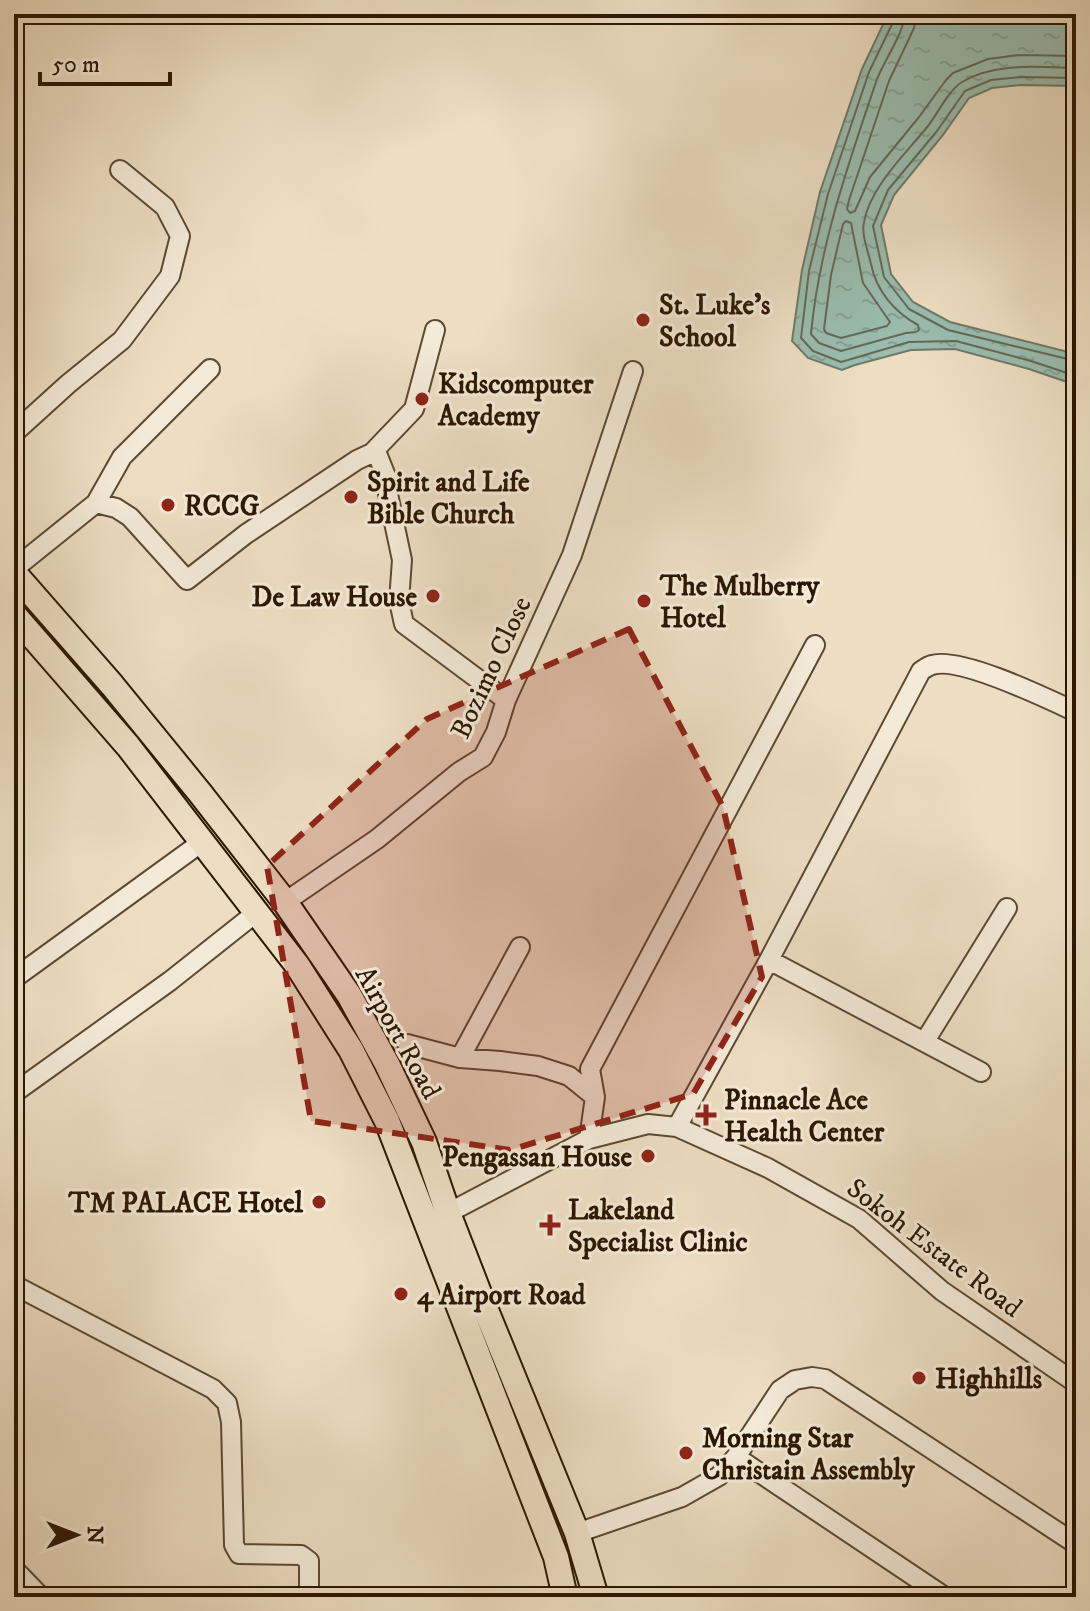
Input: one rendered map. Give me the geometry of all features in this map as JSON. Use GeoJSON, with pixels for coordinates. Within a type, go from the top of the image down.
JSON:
{"type":"FeatureCollection","features":[{"type":"Feature","properties":{"kind":"main road","name":"Airport Road"},"geometry":{"type":"LineString","coordinates":[[14,571],[200,793],[285,902],[349,995],[387,1064],[424,1142],[448,1213],[577,1533],[598,1596]]}},
{"type":"Feature","properties":{"kind":"main road","name":"Airport Road"},"geometry":{"type":"LineString","coordinates":[[18,628],[128,746],[297,965],[351,1050],[387,1121],[556,1557],[565,1597]]}},
{"type":"Feature","properties":{"kind":"main road"},"geometry":{"type":"LineString","coordinates":[[179,811],[200,793]]}},
{"type":"Feature","properties":{"kind":"street"},"geometry":{"type":"LineString","coordinates":[[14,433],[122,340],[170,276],[180,236],[165,207],[120,170]]}},
{"type":"Feature","properties":{"kind":"street"},"geometry":{"type":"LineString","coordinates":[[96,503],[116,508],[130,517],[187,580],[246,534],[372,453],[414,409],[435,330]]}},
{"type":"Feature","properties":{"kind":"street"},"geometry":{"type":"LineString","coordinates":[[14,571],[96,503],[122,457],[210,369]]}},
{"type":"Feature","properties":{"kind":"street","name":"Bozimo Close"},"geometry":{"type":"LineString","coordinates":[[285,902],[377,839],[459,772],[483,757],[572,555],[633,371]]}},
{"type":"Feature","properties":{"kind":"street"},"geometry":{"type":"LineString","coordinates":[[372,453],[378,456],[388,481],[402,560],[399,601],[404,624],[506,700]]}},
{"type":"Feature","properties":{"kind":"street"},"geometry":{"type":"LineString","coordinates":[[589,1139],[595,1097],[590,1069],[815,645]]}},
{"type":"Feature","properties":{"kind":"street"},"geometry":{"type":"LineString","coordinates":[[677,1127],[921,671],[934,664],[957,666],[1017,685],[1076,712]]}},
{"type":"Feature","properties":{"kind":"street"},"geometry":{"type":"LineString","coordinates":[[14,977],[202,842]]}},
{"type":"Feature","properties":{"kind":"street"},"geometry":{"type":"LineString","coordinates":[[925,1041],[1007,908]]}},
{"type":"Feature","properties":{"kind":"street"},"geometry":{"type":"LineString","coordinates":[[14,1093],[170,981],[257,912]]}},
{"type":"Feature","properties":{"kind":"street"},"geometry":{"type":"LineString","coordinates":[[460,1058],[520,947]]}},
{"type":"Feature","properties":{"kind":"street"},"geometry":{"type":"LineString","coordinates":[[769,960],[981,1072]]}},
{"type":"Feature","properties":{"kind":"street"},"geometry":{"type":"LineString","coordinates":[[407,1044],[460,1058],[538,1066],[569,1076],[595,1097]]}},
{"type":"Feature","properties":{"kind":"street","name":"Sokoh Estate Road"},"geometry":{"type":"LineString","coordinates":[[448,1213],[589,1139],[648,1124],[677,1127],[768,1168],[859,1219],[942,1291],[1076,1383]]}},
{"type":"Feature","properties":{"kind":"street"},"geometry":{"type":"LineString","coordinates":[[14,1285],[213,1389],[227,1403],[231,1422],[234,1545],[239,1554],[301,1555],[309,1561],[309,1597]]}},
{"type":"Feature","properties":{"kind":"street"},"geometry":{"type":"LineString","coordinates":[[577,1533],[682,1497],[719,1476],[736,1457],[780,1390],[795,1380],[812,1377],[825,1379],[1076,1544]]}},
{"type":"Feature","properties":{"kind":"street"},"geometry":{"type":"LineString","coordinates":[[736,1457],[945,1597]]}},
{"type":"Feature","properties":{"kind":"street"},"geometry":{"type":"LineString","coordinates":[[14,1569],[41,1597]]}},
{"type":"Feature","properties":{"kind":"highlighted area"},"geometry":{"type":"Polygon","coordinates":[[[629,629],[723,807],[762,977],[693,1094],[510,1150],[311,1121],[267,866],[427,719],[629,629]]]}},
{"type":"Feature","properties":{"kind":"water"},"geometry":{"type":"Polygon","coordinates":[[[888,14],[1076,14],[1076,86],[992,88],[969,98],[894,195],[881,225],[891,274],[913,302],[950,322],[1076,354],[1076,385],[955,349],[911,350],[842,370],[808,358],[792,341],[802,270],[820,192],[862,69],[888,14]]]}},
{"type":"Feature","properties":{"kind":"place","name":"St. Luke's School"},"geometry":{"type":"Point","coordinates":[643,320]}},
{"type":"Feature","properties":{"kind":"place","name":"Kidscomputer Academy"},"geometry":{"type":"Point","coordinates":[422,399]}},
{"type":"Feature","properties":{"kind":"place","name":"Spirit and Life Bible Church"},"geometry":{"type":"Point","coordinates":[351,497]}},
{"type":"Feature","properties":{"kind":"place","name":"RCCG"},"geometry":{"type":"Point","coordinates":[168,505]}},
{"type":"Feature","properties":{"kind":"place","name":"De Law House"},"geometry":{"type":"Point","coordinates":[433,596]}},
{"type":"Feature","properties":{"kind":"place","name":"The Mulberry Hotel"},"geometry":{"type":"Point","coordinates":[644,601]}},
{"type":"Feature","properties":{"kind":"place","name":"Pinnacle Ace Health Center"},"geometry":{"type":"Point","coordinates":[706,1115]}},
{"type":"Feature","properties":{"kind":"place","name":"Pengassan House"},"geometry":{"type":"Point","coordinates":[648,1156]}},
{"type":"Feature","properties":{"kind":"place","name":"TM PALACE Hotel"},"geometry":{"type":"Point","coordinates":[319,1202]}},
{"type":"Feature","properties":{"kind":"place","name":"Lakeland Specialist Clinic"},"geometry":{"type":"Point","coordinates":[550,1225]}},
{"type":"Feature","properties":{"kind":"place","name":"4 Airport Road"},"geometry":{"type":"Point","coordinates":[401,1294]}},
{"type":"Feature","properties":{"kind":"place","name":"Highhills"},"geometry":{"type":"Point","coordinates":[919,1378]}},
{"type":"Feature","properties":{"kind":"place","name":"Morning Star Christain Assembly"},"geometry":{"type":"Point","coordinates":[686,1453]}}]}
